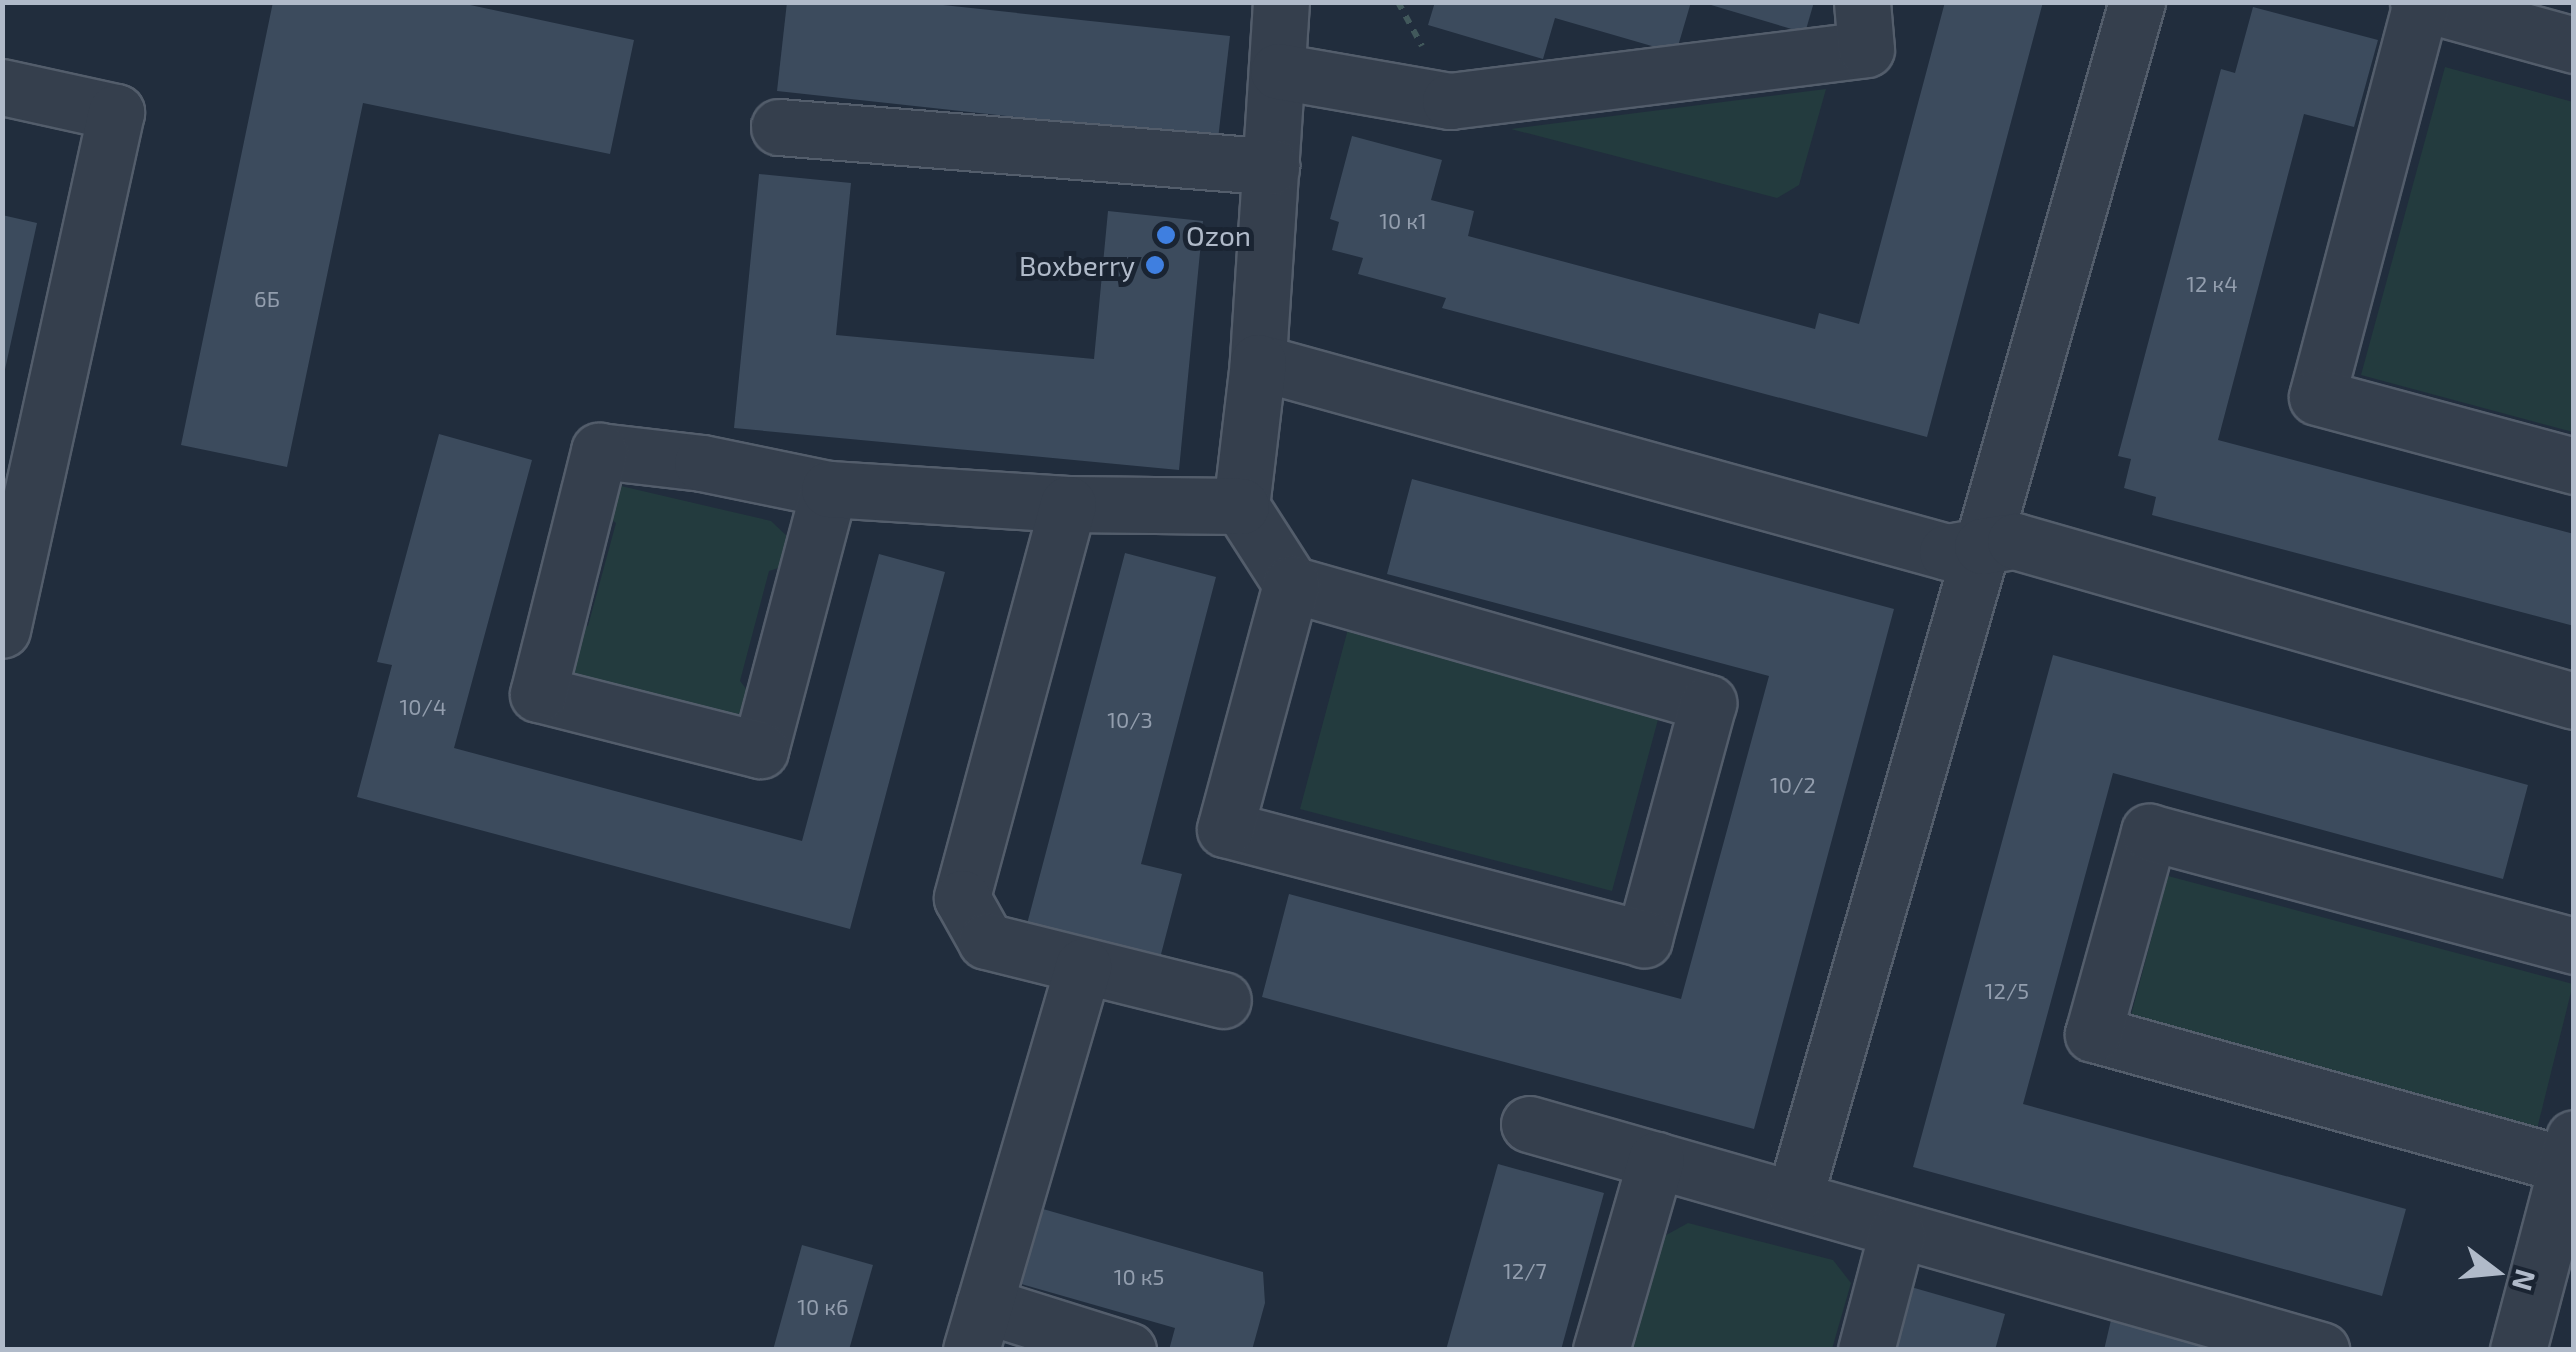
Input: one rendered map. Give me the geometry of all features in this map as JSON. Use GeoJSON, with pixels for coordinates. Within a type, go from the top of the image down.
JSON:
{"type":"FeatureCollection","features":[{"type":"Feature","properties":{"kind":"lane"},"geometry":{"type":"LineString","coordinates":[[1280,2],[1258,362],[1240,506],[1291,584],[1708,703],[1644,939],[1225,829],[1291,584]]}},
{"type":"Feature","properties":{"kind":"lane"},"geometry":{"type":"LineString","coordinates":[[1278,72],[1450,101],[1866,49],[1862,2]]}},
{"type":"Feature","properties":{"kind":"lane"},"geometry":{"type":"LineString","coordinates":[[1796,1195],[2137,2]]}},
{"type":"Feature","properties":{"kind":"lane"},"geometry":{"type":"LineString","coordinates":[[2574,45],[2420,3],[2317,398],[2574,466]]}},
{"type":"Feature","properties":{"kind":"lane"},"geometry":{"type":"LineString","coordinates":[[2,87],[116,112],[2,630]]}},
{"type":"Feature","properties":{"kind":"lane"},"geometry":{"type":"LineString","coordinates":[[779,126],[1270,168]]}},
{"type":"Feature","properties":{"kind":"lane"},"geometry":{"type":"LineString","coordinates":[[1258,362],[1946,552],[2015,541],[2574,701]]}},
{"type":"Feature","properties":{"kind":"lane"},"geometry":{"type":"LineString","coordinates":[[829,489],[760,750],[538,694],[600,451],[829,489],[1068,504],[1240,506]]}},
{"type":"Feature","properties":{"kind":"lane"},"geometry":{"type":"LineString","coordinates":[[1068,504],[962,898],[986,941],[1223,1000]]}},
{"type":"Feature","properties":{"kind":"lane"},"geometry":{"type":"LineString","coordinates":[[2518,1350],[2570,1152],[2093,1034],[2149,832],[2574,946]]}},
{"type":"Feature","properties":{"kind":"lane"},"geometry":{"type":"LineString","coordinates":[[1083,966],[977,1327],[1128,1350]]}},
{"type":"Feature","properties":{"kind":"lane"},"geometry":{"type":"LineString","coordinates":[[1530,1124],[1796,1195],[1898,1233],[2321,1350]]}},
{"type":"Feature","properties":{"kind":"lane"},"geometry":{"type":"LineString","coordinates":[[1601,1350],[1656,1160]]}},
{"type":"Feature","properties":{"kind":"lane"},"geometry":{"type":"LineString","coordinates":[[1866,1350],[1898,1233]]}},
{"type":"Feature","properties":{"kind":"path"},"geometry":{"type":"LineString","coordinates":[[1398,2],[1430,60]]}},
{"type":"Feature","properties":{"kind":"green space"},"geometry":{"type":"Polygon","coordinates":[[[2445,67],[2573,102],[2573,432],[2361,375],[2445,67]]]}},
{"type":"Feature","properties":{"kind":"green space"},"geometry":{"type":"Polygon","coordinates":[[[1826,89],[1799,185],[1777,198],[1511,129],[1826,89]]]}},
{"type":"Feature","properties":{"kind":"green space"},"geometry":{"type":"Polygon","coordinates":[[[621,486],[771,521],[790,539],[791,564],[769,571],[740,681],[755,700],[740,713],[722,721],[586,685],[570,673],[569,630],[588,626],[616,523],[602,512],[621,486]]]}},
{"type":"Feature","properties":{"kind":"green space"},"geometry":{"type":"Polygon","coordinates":[[[1348,629],[1660,712],[1612,891],[1300,809],[1348,629]]]}},
{"type":"Feature","properties":{"kind":"green space"},"geometry":{"type":"Polygon","coordinates":[[[2168,876],[2573,984],[2536,1133],[2129,1023],[2168,876]]]}},
{"type":"Feature","properties":{"kind":"green space"},"geometry":{"type":"Polygon","coordinates":[[[1688,1223],[1833,1260],[1851,1283],[1832,1349],[1631,1350],[1659,1239],[1688,1223]]]}},
{"type":"Feature","properties":{"kind":"building"},"geometry":{"type":"Polygon","coordinates":[[[273,2],[456,2],[634,40],[610,154],[363,103],[287,467],[181,445],[273,2]]]}},
{"type":"Feature","properties":{"kind":"building"},"geometry":{"type":"Polygon","coordinates":[[[787,2],[915,2],[1230,36],[1218,139],[777,91],[787,2]]]}},
{"type":"Feature","properties":{"kind":"building"},"geometry":{"type":"Polygon","coordinates":[[[1435,2],[1691,2],[1676,53],[1555,18],[1543,59],[1428,25],[1435,2]]]}},
{"type":"Feature","properties":{"kind":"building"},"geometry":{"type":"Polygon","coordinates":[[[1701,2],[1814,2],[1805,33],[1701,2]]]}},
{"type":"Feature","properties":{"kind":"building"},"geometry":{"type":"Polygon","coordinates":[[[1945,2],[2043,2],[1927,437],[1442,308],[1446,298],[1358,274],[1363,258],[1332,250],[1339,222],[1330,219],[1352,136],[1442,160],[1431,200],[1474,211],[1468,236],[1815,329],[1819,313],[1859,324],[1945,2]]]}},
{"type":"Feature","properties":{"kind":"building"},"geometry":{"type":"Polygon","coordinates":[[[2253,7],[2378,40],[2354,127],[2304,114],[2218,440],[2574,534],[2574,626],[2152,515],[2156,497],[2124,488],[2131,459],[2118,456],[2221,69],[2235,73],[2253,7]]]}},
{"type":"Feature","properties":{"kind":"building"},"geometry":{"type":"Polygon","coordinates":[[[759,174],[851,183],[836,335],[1094,359],[1108,211],[1203,221],[1179,470],[734,428],[759,174]]]}},
{"type":"Feature","properties":{"kind":"building"},"geometry":{"type":"Polygon","coordinates":[[[2,215],[37,223],[4,374],[2,374],[2,215]]]}},
{"type":"Feature","properties":{"kind":"building"},"geometry":{"type":"Polygon","coordinates":[[[439,434],[532,460],[454,748],[802,841],[879,554],[945,572],[850,929],[357,797],[392,665],[377,662],[439,434]]]}},
{"type":"Feature","properties":{"kind":"building"},"geometry":{"type":"Polygon","coordinates":[[[1412,479],[1894,609],[1754,1129],[1262,997],[1289,894],[1681,999],[1769,676],[1387,574],[1412,479]]]}},
{"type":"Feature","properties":{"kind":"building"},"geometry":{"type":"Polygon","coordinates":[[[1125,553],[1216,577],[1141,864],[1182,874],[1160,958],[1027,924],[1125,553]]]}},
{"type":"Feature","properties":{"kind":"building"},"geometry":{"type":"Polygon","coordinates":[[[2053,655],[2528,785],[2503,879],[2113,773],[2023,1104],[2406,1209],[2382,1296],[1913,1167],[2053,655]]]}},
{"type":"Feature","properties":{"kind":"building"},"geometry":{"type":"Polygon","coordinates":[[[1498,1164],[1604,1193],[1561,1350],[1446,1350],[1498,1164]]]}},
{"type":"Feature","properties":{"kind":"building"},"geometry":{"type":"Polygon","coordinates":[[[1036,1207],[1263,1272],[1265,1303],[1252,1350],[1169,1350],[1175,1328],[1014,1282],[1036,1207]]]}},
{"type":"Feature","properties":{"kind":"building"},"geometry":{"type":"Polygon","coordinates":[[[802,1245],[873,1265],[849,1350],[773,1350],[802,1245]]]}},
{"type":"Feature","properties":{"kind":"building"},"geometry":{"type":"Polygon","coordinates":[[[1911,1287],[2005,1314],[1995,1350],[1893,1350],[1911,1287]]]}},
{"type":"Feature","properties":{"kind":"building"},"geometry":{"type":"Polygon","coordinates":[[[2111,1320],[2218,1348],[2218,1350],[2104,1350],[2111,1320]]]}},
{"type":"Feature","properties":{"kind":"place","name":"Ozon"},"geometry":{"type":"Point","coordinates":[1166,235]}},
{"type":"Feature","properties":{"kind":"place","name":"Boxberry"},"geometry":{"type":"Point","coordinates":[1155,265]}}]}
